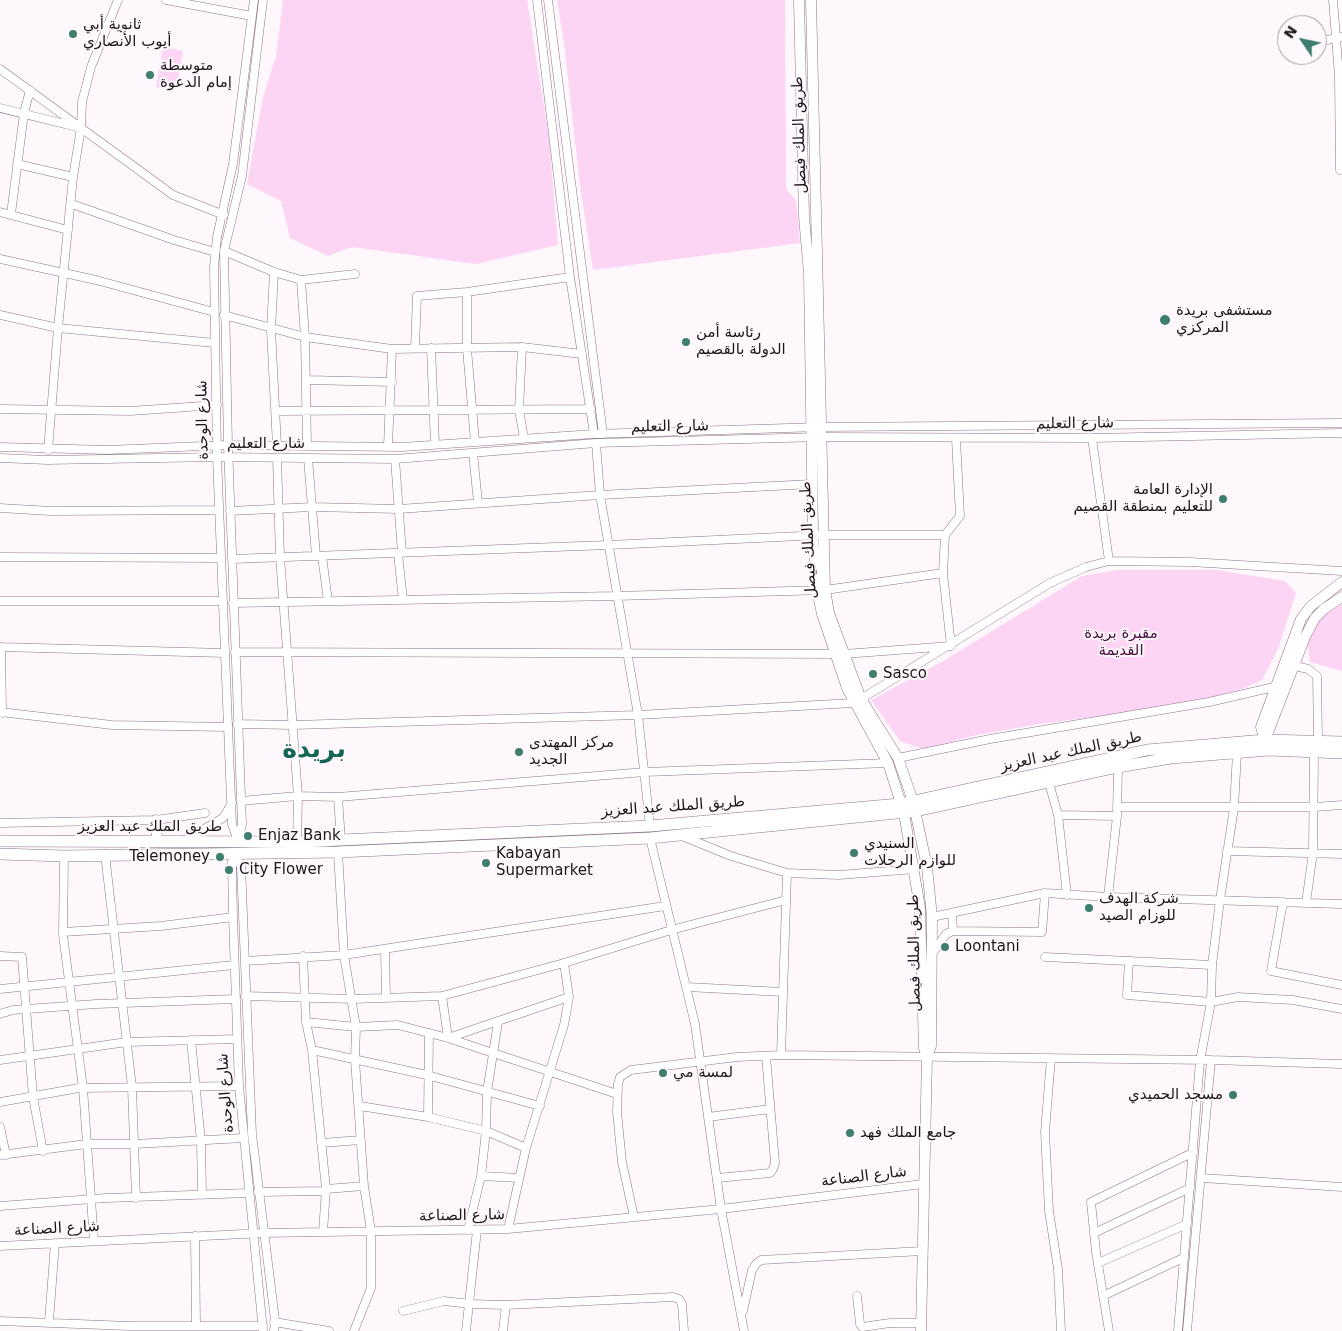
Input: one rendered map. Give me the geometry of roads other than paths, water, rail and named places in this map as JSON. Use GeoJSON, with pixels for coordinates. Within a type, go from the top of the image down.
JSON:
{"type":"FeatureCollection","features":[{"type":"Feature","properties":{"kind":"highway","name":"طريق الملك عبد العزيز"},"geometry":{"type":"LineString","coordinates":[[0,854],[64,856],[298,842],[339,846],[908,807],[1121,754],[1199,744],[1265,740],[1342,742]]}},
{"type":"Feature","properties":{"kind":"highway","name":"طريق الملك عبد العزيز"},"geometry":{"type":"LineString","coordinates":[[0,841],[157,842],[236,847],[650,838],[908,807],[1048,783],[1118,767],[1171,758],[1269,750],[1342,753]]}},
{"type":"Feature","properties":{"kind":"main road","name":"طريق الملك فيصل"},"geometry":{"type":"LineString","coordinates":[[799,0],[804,217],[809,274],[816,432],[812,484],[818,535]]}},
{"type":"Feature","properties":{"kind":"main road","name":"طريق الملك فيصل"},"geometry":{"type":"LineString","coordinates":[[811,0],[816,432],[822,614],[857,701],[908,807],[927,867],[932,917],[931,1046],[927,1056],[921,1327]]}},
{"type":"Feature","properties":{"kind":"main road"},"geometry":{"type":"LineString","coordinates":[[1265,740],[1261,727],[1300,619],[1311,606],[1342,582]]}},
{"type":"Feature","properties":{"kind":"main road"},"geometry":{"type":"LineString","coordinates":[[1265,740],[1305,637],[1315,618],[1324,608],[1342,597]]}},
{"type":"Feature","properties":{"kind":"main road","name":"طريق الملك فيصل"},"geometry":{"type":"LineString","coordinates":[[857,701],[898,758],[908,807],[920,908],[924,1048],[927,1056]]}},
{"type":"Feature","properties":{"kind":"main road"},"geometry":{"type":"LineString","coordinates":[[156,820],[157,842]]}},
{"type":"Feature","properties":{"kind":"street"},"geometry":{"type":"LineString","coordinates":[[48,450],[50,409],[72,204],[73,177],[81,128],[82,102],[89,75],[118,0]]}},
{"type":"Feature","properties":{"kind":"street"},"geometry":{"type":"LineString","coordinates":[[166,0],[252,16]]}},
{"type":"Feature","properties":{"kind":"street","name":"شارع الوحدة"},"geometry":{"type":"LineString","coordinates":[[254,0],[233,164],[215,252],[214,312],[219,510],[232,824],[236,847],[232,862],[239,1086],[248,1193],[263,1328]]}},
{"type":"Feature","properties":{"kind":"street"},"geometry":{"type":"LineString","coordinates":[[263,0],[242,176],[224,251],[224,315],[242,824],[236,847],[241,866],[252,1134],[274,1331]]}},
{"type":"Feature","properties":{"kind":"street"},"geometry":{"type":"LineString","coordinates":[[537,0],[570,277],[594,434]]}},
{"type":"Feature","properties":{"kind":"street"},"geometry":{"type":"LineString","coordinates":[[548,0],[603,434]]}},
{"type":"Feature","properties":{"kind":"street"},"geometry":{"type":"LineString","coordinates":[[1333,0],[1338,37],[1340,76],[1340,170]]}},
{"type":"Feature","properties":{"kind":"street"},"geometry":{"type":"LineString","coordinates":[[0,69],[173,195],[224,215]]}},
{"type":"Feature","properties":{"kind":"street"},"geometry":{"type":"LineString","coordinates":[[10,214],[24,113],[30,90]]}},
{"type":"Feature","properties":{"kind":"street"},"geometry":{"type":"LineString","coordinates":[[0,108],[81,128]]}},
{"type":"Feature","properties":{"kind":"street"},"geometry":{"type":"LineString","coordinates":[[17,164],[73,177]]}},
{"type":"Feature","properties":{"kind":"street"},"geometry":{"type":"LineString","coordinates":[[72,204],[174,240],[215,252]]}},
{"type":"Feature","properties":{"kind":"street"},"geometry":{"type":"LineString","coordinates":[[0,212],[68,230]]}},
{"type":"Feature","properties":{"kind":"street"},"geometry":{"type":"LineString","coordinates":[[224,251],[274,272],[301,280],[355,274]]}},
{"type":"Feature","properties":{"kind":"street"},"geometry":{"type":"LineString","coordinates":[[0,259],[64,273],[214,312]]}},
{"type":"Feature","properties":{"kind":"street"},"geometry":{"type":"LineString","coordinates":[[274,272],[271,330],[277,446]]}},
{"type":"Feature","properties":{"kind":"street"},"geometry":{"type":"LineString","coordinates":[[415,348],[417,296],[467,292],[570,277]]}},
{"type":"Feature","properties":{"kind":"street"},"geometry":{"type":"LineString","coordinates":[[301,280],[308,411],[307,446]]}},
{"type":"Feature","properties":{"kind":"street"},"geometry":{"type":"LineString","coordinates":[[467,292],[467,349],[474,410],[475,442]]}},
{"type":"Feature","properties":{"kind":"street"},"geometry":{"type":"LineString","coordinates":[[0,315],[58,328],[215,343]]}},
{"type":"Feature","properties":{"kind":"street"},"geometry":{"type":"LineString","coordinates":[[224,315],[271,330],[305,337],[392,349],[522,347],[582,354]]}},
{"type":"Feature","properties":{"kind":"street"},"geometry":{"type":"LineString","coordinates":[[522,347],[519,410],[524,438]]}},
{"type":"Feature","properties":{"kind":"street"},"geometry":{"type":"LineString","coordinates":[[430,348],[435,410],[435,444]]}},
{"type":"Feature","properties":{"kind":"street"},"geometry":{"type":"LineString","coordinates":[[388,446],[392,349]]}},
{"type":"Feature","properties":{"kind":"street"},"geometry":{"type":"LineString","coordinates":[[306,380],[392,382]]}},
{"type":"Feature","properties":{"kind":"street"},"geometry":{"type":"LineString","coordinates":[[0,408],[130,411],[217,405]]}},
{"type":"Feature","properties":{"kind":"street"},"geometry":{"type":"LineString","coordinates":[[276,411],[591,409]]}},
{"type":"Feature","properties":{"kind":"street","name":"شارع التعليم"},"geometry":{"type":"LineString","coordinates":[[0,447],[48,450],[107,450],[228,445],[388,446],[594,434],[1342,423]]}},
{"type":"Feature","properties":{"kind":"street","name":"شارع التعليم"},"geometry":{"type":"LineString","coordinates":[[0,458],[105,460],[217,457],[395,458],[596,443],[816,432],[956,439],[1342,432]]}},
{"type":"Feature","properties":{"kind":"street"},"geometry":{"type":"LineString","coordinates":[[1092,438],[1109,561]]}},
{"type":"Feature","properties":{"kind":"street"},"geometry":{"type":"LineString","coordinates":[[951,646],[943,573],[945,535],[960,516],[956,439]]}},
{"type":"Feature","properties":{"kind":"street"},"geometry":{"type":"LineString","coordinates":[[596,443],[600,494],[616,596],[638,715],[650,826]]}},
{"type":"Feature","properties":{"kind":"street"},"geometry":{"type":"LineString","coordinates":[[473,453],[478,503]]}},
{"type":"Feature","properties":{"kind":"street"},"geometry":{"type":"LineString","coordinates":[[277,458],[280,557],[298,796],[298,842]]}},
{"type":"Feature","properties":{"kind":"street"},"geometry":{"type":"LineString","coordinates":[[308,458],[312,507],[328,602]]}},
{"type":"Feature","properties":{"kind":"street"},"geometry":{"type":"LineString","coordinates":[[395,458],[403,600]]}},
{"type":"Feature","properties":{"kind":"street"},"geometry":{"type":"LineString","coordinates":[[230,511],[312,507],[399,509],[600,494],[812,484]]}},
{"type":"Feature","properties":{"kind":"street"},"geometry":{"type":"LineString","coordinates":[[0,508],[51,511],[219,510]]}},
{"type":"Feature","properties":{"kind":"street"},"geometry":{"type":"LineString","coordinates":[[232,559],[818,535],[945,535]]}},
{"type":"Feature","properties":{"kind":"street"},"geometry":{"type":"LineString","coordinates":[[0,557],[221,558]]}},
{"type":"Feature","properties":{"kind":"street"},"geometry":{"type":"LineString","coordinates":[[237,724],[293,725],[638,715],[857,701],[951,646],[1050,583],[1086,567],[1109,561],[1190,562],[1342,571]]}},
{"type":"Feature","properties":{"kind":"street"},"geometry":{"type":"LineString","coordinates":[[233,603],[821,590],[943,573]]}},
{"type":"Feature","properties":{"kind":"street"},"geometry":{"type":"LineString","coordinates":[[0,601],[223,601]]}},
{"type":"Feature","properties":{"kind":"street"},"geometry":{"type":"LineString","coordinates":[[235,652],[628,655],[839,654],[951,646]]}},
{"type":"Feature","properties":{"kind":"street"},"geometry":{"type":"LineString","coordinates":[[225,653],[0,647],[1,712],[112,724],[228,727]]}},
{"type":"Feature","properties":{"kind":"street"},"geometry":{"type":"LineString","coordinates":[[1295,666],[1308,669],[1317,676],[1318,740]]}},
{"type":"Feature","properties":{"kind":"street"},"geometry":{"type":"LineString","coordinates":[[898,758],[1209,702],[1274,687]]}},
{"type":"Feature","properties":{"kind":"street"},"geometry":{"type":"LineString","coordinates":[[1178,1331],[1200,1061],[1211,1002],[1212,965],[1234,808],[1236,752]]}},
{"type":"Feature","properties":{"kind":"street"},"geometry":{"type":"LineString","coordinates":[[1306,903],[1313,852],[1315,807],[1314,752]]}},
{"type":"Feature","properties":{"kind":"street"},"geometry":{"type":"LineString","coordinates":[[241,801],[298,796],[338,797],[644,772],[888,763]]}},
{"type":"Feature","properties":{"kind":"street"},"geometry":{"type":"LineString","coordinates":[[1108,898],[1117,816],[1118,767]]}},
{"type":"Feature","properties":{"kind":"street"},"geometry":{"type":"LineString","coordinates":[[1048,783],[1058,815],[1067,894]]}},
{"type":"Feature","properties":{"kind":"street"},"geometry":{"type":"LineString","coordinates":[[338,797],[344,955],[353,999],[356,1027],[355,1060],[360,1106],[364,1186],[371,1231],[371,1288],[354,1331]]}},
{"type":"Feature","properties":{"kind":"street"},"geometry":{"type":"LineString","coordinates":[[179,843],[223,818],[232,803]]}},
{"type":"Feature","properties":{"kind":"street"},"geometry":{"type":"LineString","coordinates":[[1117,807],[1315,807],[1342,804]]}},
{"type":"Feature","properties":{"kind":"street"},"geometry":{"type":"LineString","coordinates":[[0,823],[156,820],[204,813]]}},
{"type":"Feature","properties":{"kind":"street"},"geometry":{"type":"LineString","coordinates":[[1058,815],[1117,816]]}},
{"type":"Feature","properties":{"kind":"street"},"geometry":{"type":"LineString","coordinates":[[680,835],[731,856],[787,872],[839,875],[914,869]]}},
{"type":"Feature","properties":{"kind":"street"},"geometry":{"type":"LineString","coordinates":[[650,838],[665,906],[687,987],[721,1209],[744,1331]]}},
{"type":"Feature","properties":{"kind":"street"},"geometry":{"type":"LineString","coordinates":[[1227,851],[1342,854]]}},
{"type":"Feature","properties":{"kind":"street"},"geometry":{"type":"LineString","coordinates":[[105,854],[132,1087],[136,1198]]}},
{"type":"Feature","properties":{"kind":"street"},"geometry":{"type":"LineString","coordinates":[[64,856],[63,932],[83,1088],[94,1241]]}},
{"type":"Feature","properties":{"kind":"street"},"geometry":{"type":"LineString","coordinates":[[781,1056],[787,872]]}},
{"type":"Feature","properties":{"kind":"street"},"geometry":{"type":"LineString","coordinates":[[932,917],[1045,893],[1108,898],[1342,904]]}},
{"type":"Feature","properties":{"kind":"street"},"geometry":{"type":"LineString","coordinates":[[932,956],[946,934],[953,930],[1042,932],[1045,893]]}},
{"type":"Feature","properties":{"kind":"street"},"geometry":{"type":"LineString","coordinates":[[245,996],[353,999],[442,996],[564,963],[671,930],[786,900]]}},
{"type":"Feature","properties":{"kind":"street"},"geometry":{"type":"LineString","coordinates":[[1283,902],[1271,971],[1342,984]]}},
{"type":"Feature","properties":{"kind":"street"},"geometry":{"type":"LineString","coordinates":[[245,961],[344,955],[665,906]]}},
{"type":"Feature","properties":{"kind":"street"},"geometry":{"type":"LineString","coordinates":[[952,914],[953,930]]}},
{"type":"Feature","properties":{"kind":"street"},"geometry":{"type":"LineString","coordinates":[[63,932],[161,926],[233,917]]}},
{"type":"Feature","properties":{"kind":"street"},"geometry":{"type":"LineString","coordinates":[[385,949],[386,998]]}},
{"type":"Feature","properties":{"kind":"street"},"geometry":{"type":"LineString","coordinates":[[0,956],[22,956],[33,1097],[43,1151]]}},
{"type":"Feature","properties":{"kind":"street"},"geometry":{"type":"LineString","coordinates":[[303,956],[306,1022],[312,1050],[326,1190],[323,1232]]}},
{"type":"Feature","properties":{"kind":"street"},"geometry":{"type":"LineString","coordinates":[[1045,957],[1212,965]]}},
{"type":"Feature","properties":{"kind":"street"},"geometry":{"type":"LineString","coordinates":[[1129,961],[1126,995],[1211,1002],[1238,997],[1293,1000],[1342,1010]]}},
{"type":"Feature","properties":{"kind":"street"},"geometry":{"type":"LineString","coordinates":[[508,1229],[526,1148],[564,1025],[569,997],[564,963]]}},
{"type":"Feature","properties":{"kind":"street"},"geometry":{"type":"LineString","coordinates":[[0,989],[69,983],[120,975],[234,965]]}},
{"type":"Feature","properties":{"kind":"street"},"geometry":{"type":"LineString","coordinates":[[687,987],[783,992]]}},
{"type":"Feature","properties":{"kind":"street"},"geometry":{"type":"LineString","coordinates":[[442,996],[448,1038]]}},
{"type":"Feature","properties":{"kind":"street"},"geometry":{"type":"LineString","coordinates":[[448,1038],[569,997]]}},
{"type":"Feature","properties":{"kind":"street"},"geometry":{"type":"LineString","coordinates":[[0,1014],[72,1006],[235,999]]}},
{"type":"Feature","properties":{"kind":"street"},"geometry":{"type":"LineString","coordinates":[[306,1022],[356,1027],[398,1025],[448,1038],[548,1073],[617,1094]]}},
{"type":"Feature","properties":{"kind":"street"},"geometry":{"type":"LineString","coordinates":[[466,1331],[470,1304],[472,1230],[486,1132],[487,1092],[498,1022]]}},
{"type":"Feature","properties":{"kind":"street"},"geometry":{"type":"LineString","coordinates":[[428,1118],[427,1075],[429,1033]]}},
{"type":"Feature","properties":{"kind":"street"},"geometry":{"type":"LineString","coordinates":[[0,1060],[127,1042],[237,1039]]}},
{"type":"Feature","properties":{"kind":"street"},"geometry":{"type":"LineString","coordinates":[[191,1040],[194,1086],[201,1141],[202,1194]]}},
{"type":"Feature","properties":{"kind":"street"},"geometry":{"type":"LineString","coordinates":[[312,1050],[427,1075],[540,1106]]}},
{"type":"Feature","properties":{"kind":"street"},"geometry":{"type":"LineString","coordinates":[[716,1178],[770,1173],[773,1169],[775,1162],[766,1056]]}},
{"type":"Feature","properties":{"kind":"street"},"geometry":{"type":"LineString","coordinates":[[634,1217],[622,1162],[617,1094],[620,1077],[631,1070],[766,1056],[927,1056],[1342,1064]]}},
{"type":"Feature","properties":{"kind":"street"},"geometry":{"type":"LineString","coordinates":[[1051,1058],[1045,1132],[1049,1211],[1058,1269],[1061,1331]]}},
{"type":"Feature","properties":{"kind":"street"},"geometry":{"type":"LineString","coordinates":[[1187,1331],[1211,1060]]}},
{"type":"Feature","properties":{"kind":"street"},"geometry":{"type":"LineString","coordinates":[[0,1102],[83,1088],[239,1086]]}},
{"type":"Feature","properties":{"kind":"street"},"geometry":{"type":"LineString","coordinates":[[360,1106],[428,1118],[486,1132],[526,1148]]}},
{"type":"Feature","properties":{"kind":"street"},"geometry":{"type":"LineString","coordinates":[[708,1117],[770,1109]]}},
{"type":"Feature","properties":{"kind":"street"},"geometry":{"type":"LineString","coordinates":[[0,1127],[3,1155],[87,1144],[135,1144],[243,1138]]}},
{"type":"Feature","properties":{"kind":"street"},"geometry":{"type":"LineString","coordinates":[[321,1143],[361,1140]]}},
{"type":"Feature","properties":{"kind":"street"},"geometry":{"type":"LineString","coordinates":[[1109,1331],[1091,1202],[1194,1152]]}},
{"type":"Feature","properties":{"kind":"street"},"geometry":{"type":"LineString","coordinates":[[481,1176],[519,1178]]}},
{"type":"Feature","properties":{"kind":"street"},"geometry":{"type":"LineString","coordinates":[[1202,1178],[1342,1187]]}},
{"type":"Feature","properties":{"kind":"street","name":"شارع الصناعة"},"geometry":{"type":"LineString","coordinates":[[0,1246],[264,1233],[508,1229],[721,1209],[923,1184]]}},
{"type":"Feature","properties":{"kind":"street"},"geometry":{"type":"LineString","coordinates":[[258,1192],[326,1190],[364,1186]]}},
{"type":"Feature","properties":{"kind":"street"},"geometry":{"type":"LineString","coordinates":[[1094,1233],[1190,1188]]}},
{"type":"Feature","properties":{"kind":"street"},"geometry":{"type":"LineString","coordinates":[[0,1206],[106,1198],[248,1193]]}},
{"type":"Feature","properties":{"kind":"street"},"geometry":{"type":"LineString","coordinates":[[1098,1263],[1187,1224]]}},
{"type":"Feature","properties":{"kind":"street"},"geometry":{"type":"LineString","coordinates":[[195,1236],[196,1326]]}},
{"type":"Feature","properties":{"kind":"street"},"geometry":{"type":"LineString","coordinates":[[50,1321],[55,1243]]}},
{"type":"Feature","properties":{"kind":"street"},"geometry":{"type":"LineString","coordinates":[[742,1316],[752,1270],[761,1260],[922,1251]]}},
{"type":"Feature","properties":{"kind":"street"},"geometry":{"type":"LineString","coordinates":[[1103,1296],[1183,1258]]}},
{"type":"Feature","properties":{"kind":"street"},"geometry":{"type":"LineString","coordinates":[[857,1296],[862,1327],[921,1327]]}},
{"type":"Feature","properties":{"kind":"street"},"geometry":{"type":"LineString","coordinates":[[403,1311],[444,1300],[470,1304],[506,1305],[673,1297],[679,1299],[682,1304],[684,1331]]}},
{"type":"Feature","properties":{"kind":"street"},"geometry":{"type":"LineString","coordinates":[[503,1331],[506,1305]]}},
{"type":"Feature","properties":{"kind":"street"},"geometry":{"type":"LineString","coordinates":[[0,1321],[50,1321],[74,1327],[108,1328],[196,1326],[263,1328]]}},
{"type":"Feature","properties":{"kind":"street"},"geometry":{"type":"LineString","coordinates":[[274,1322],[328,1331]]}},
{"type":"Feature","properties":{"kind":"place","name":"ثانوية أبي أيوب الأنصاري"},"geometry":{"type":"Point","coordinates":[73,34]}},
{"type":"Feature","properties":{"kind":"place","name":"متوسطة إمام الدعوة"},"geometry":{"type":"Point","coordinates":[150,75]}},
{"type":"Feature","properties":{"kind":"place","name":"مستشفى بريدة المركزي"},"geometry":{"type":"Point","coordinates":[1165,320]}},
{"type":"Feature","properties":{"kind":"place","name":"رئاسة أمن الدولة بالقصيم"},"geometry":{"type":"Point","coordinates":[686,342]}},
{"type":"Feature","properties":{"kind":"place","name":"الإدارة العامة للتعليم بمنطقة القصيم"},"geometry":{"type":"Point","coordinates":[1223,499]}},
{"type":"Feature","properties":{"kind":"place","name":"Sasco"},"geometry":{"type":"Point","coordinates":[873,674]}},
{"type":"Feature","properties":{"kind":"place","name":"مركز المهتدى الجديد"},"geometry":{"type":"Point","coordinates":[519,752]}},
{"type":"Feature","properties":{"kind":"place","name":"Enjaz Bank"},"geometry":{"type":"Point","coordinates":[248,836]}},
{"type":"Feature","properties":{"kind":"place","name":"السنيدي للوازم الرحلات"},"geometry":{"type":"Point","coordinates":[854,853]}},
{"type":"Feature","properties":{"kind":"place","name":"Telemoney"},"geometry":{"type":"Point","coordinates":[220,857]}},
{"type":"Feature","properties":{"kind":"place","name":"Kabayan Supermarket"},"geometry":{"type":"Point","coordinates":[486,863]}},
{"type":"Feature","properties":{"kind":"place","name":"City Flower"},"geometry":{"type":"Point","coordinates":[229,870]}},
{"type":"Feature","properties":{"kind":"place","name":"شركة الهدف للوزام الصيد"},"geometry":{"type":"Point","coordinates":[1089,908]}},
{"type":"Feature","properties":{"kind":"place","name":"Loontani"},"geometry":{"type":"Point","coordinates":[945,947]}},
{"type":"Feature","properties":{"kind":"place","name":"لمسة مي"},"geometry":{"type":"Point","coordinates":[663,1073]}},
{"type":"Feature","properties":{"kind":"place","name":"مسجد الحميدي"},"geometry":{"type":"Point","coordinates":[1233,1095]}},
{"type":"Feature","properties":{"kind":"place","name":"جامع الملك فهد"},"geometry":{"type":"Point","coordinates":[850,1133]}},
{"type":"Feature","properties":{"kind":"district","name":"بريدة"},"geometry":{"type":"Point","coordinates":[314,750]}},
{"type":"Feature","properties":{"kind":"park label","name":"مقبرة بريدة القديمة"},"geometry":{"type":"Point","coordinates":[1121,642]}}]}
